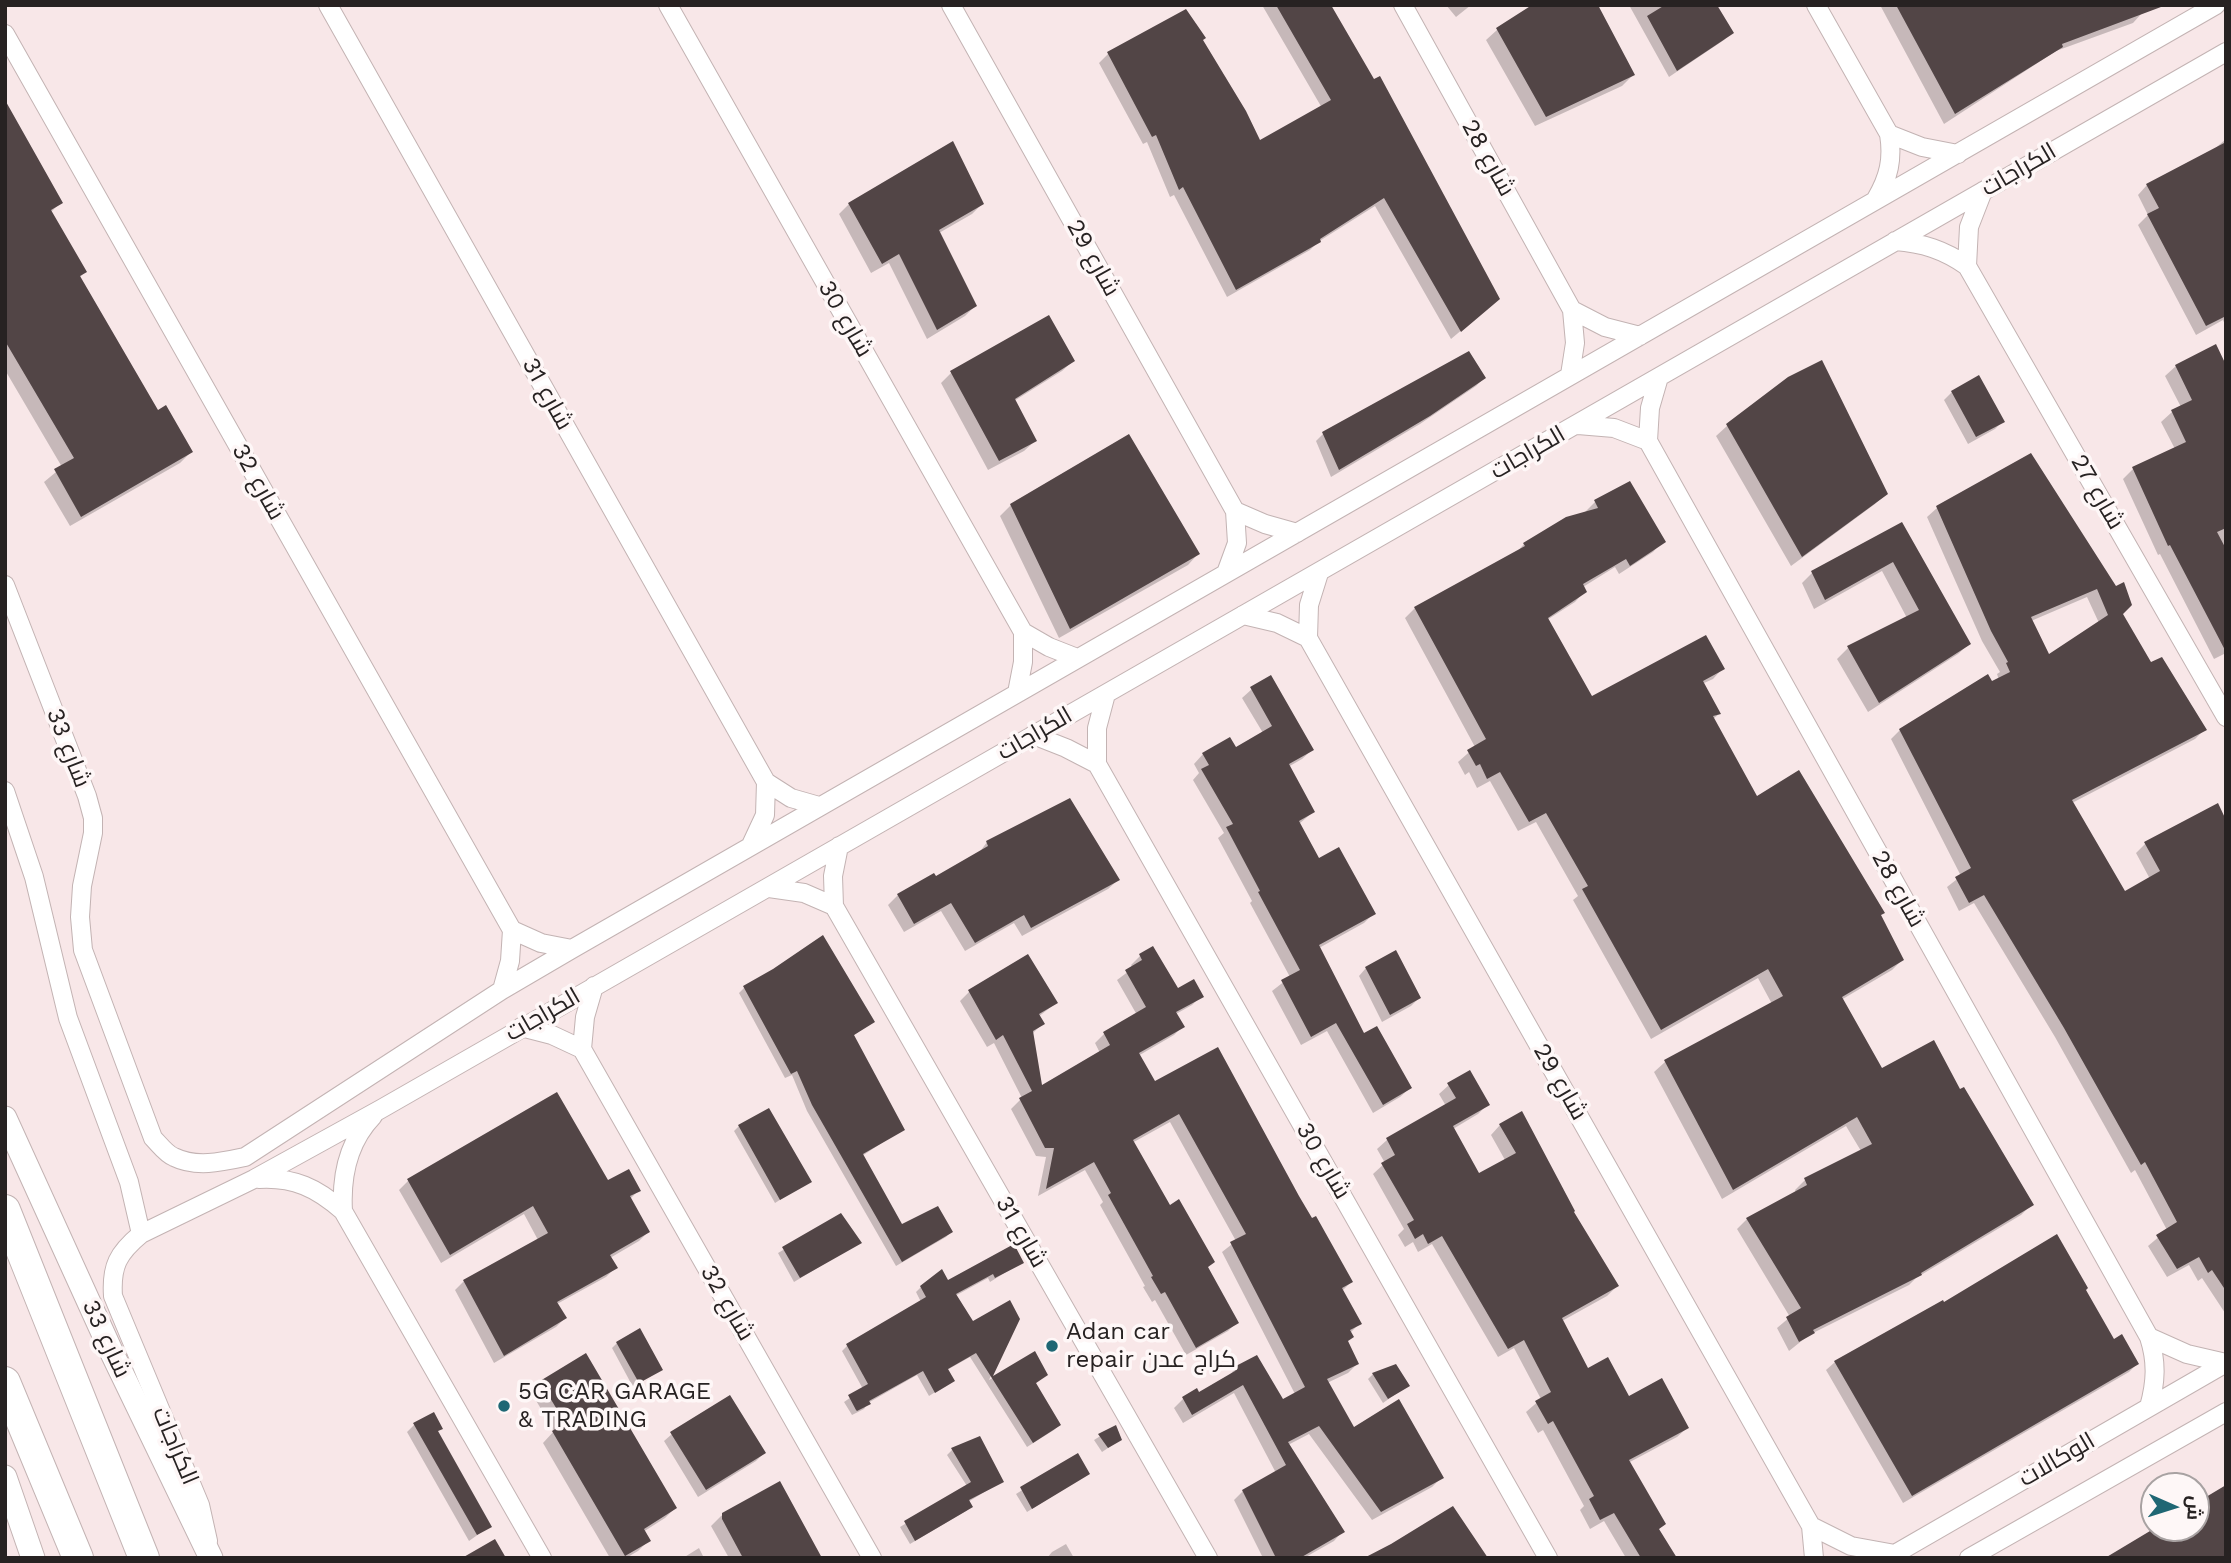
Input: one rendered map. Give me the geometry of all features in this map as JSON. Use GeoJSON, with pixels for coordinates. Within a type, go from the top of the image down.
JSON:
{"type":"FeatureCollection","features":[{"type":"Feature","properties":{"kind":"highway","name":"شارع 33"},"geometry":{"type":"LineString","coordinates":[[5,1210],[144,1558]]}},
{"type":"Feature","properties":{"kind":"highway"},"geometry":{"type":"LineString","coordinates":[[5,1382],[78,1558]]}},
{"type":"Feature","properties":{"kind":"street","name":"شارع 31"},"geometry":{"type":"LineString","coordinates":[[328,5],[766,782]]}},
{"type":"Feature","properties":{"kind":"street","name":"شارع 30"},"geometry":{"type":"LineString","coordinates":[[668,5],[1023,632]]}},
{"type":"Feature","properties":{"kind":"street","name":"شارع 29"},"geometry":{"type":"LineString","coordinates":[[951,5],[1235,511],[1237,543],[1227,573]]}},
{"type":"Feature","properties":{"kind":"street","name":"شارع 28"},"geometry":{"type":"LineString","coordinates":[[1403,5],[1572,310],[1575,342],[1570,375]]}},
{"type":"Feature","properties":{"kind":"street"},"geometry":{"type":"LineString","coordinates":[[1816,5],[1889,134],[1892,151],[1890,168],[1876,199]]}},
{"type":"Feature","properties":{"kind":"street","name":"الكراجات"},"geometry":{"type":"LineString","coordinates":[[80,917],[83,950],[153,1138],[172,1157],[193,1163],[218,1163],[245,1157],[502,990],[572,949],[1958,154],[2194,13],[2216,5]]}},
{"type":"Feature","properties":{"kind":"street","name":"شارع 32"},"geometry":{"type":"LineString","coordinates":[[5,34],[512,930]]}},
{"type":"Feature","properties":{"kind":"street","name":"الكراجات"},"geometry":{"type":"LineString","coordinates":[[209,1555],[208,1536],[200,1505],[113,1296],[112,1279],[116,1262],[125,1247],[141,1234],[254,1179],[381,1109],[1983,191],[2223,57]]}},
{"type":"Feature","properties":{"kind":"street"},"geometry":{"type":"LineString","coordinates":[[1889,134],[1922,147],[1958,154]]}},
{"type":"Feature","properties":{"kind":"street"},"geometry":{"type":"LineString","coordinates":[[1967,266],[1969,228],[1983,191]]}},
{"type":"Feature","properties":{"kind":"street"},"geometry":{"type":"LineString","coordinates":[[1895,242],[1914,242],[1933,247],[1967,266]]}},
{"type":"Feature","properties":{"kind":"street","name":"شارع 27"},"geometry":{"type":"LineString","coordinates":[[1967,266],[2226,717]]}},
{"type":"Feature","properties":{"kind":"street"},"geometry":{"type":"LineString","coordinates":[[1572,310],[1605,327],[1640,336]]}},
{"type":"Feature","properties":{"kind":"street"},"geometry":{"type":"LineString","coordinates":[[1578,425],[1614,428],[1648,441],[1650,408],[1659,377]]}},
{"type":"Feature","properties":{"kind":"street","name":"شارع 28"},"geometry":{"type":"LineString","coordinates":[[1648,441],[2149,1337],[2156,1372],[2149,1407]]}},
{"type":"Feature","properties":{"kind":"street"},"geometry":{"type":"LineString","coordinates":[[1235,511],[1265,524],[1297,533]]}},
{"type":"Feature","properties":{"kind":"street"},"geometry":{"type":"LineString","coordinates":[[1243,615],[1277,623],[1308,638],[1309,605],[1319,573]]}},
{"type":"Feature","properties":{"kind":"street","name":"شارع 33"},"geometry":{"type":"LineString","coordinates":[[5,585],[87,796],[93,818],[80,917]]}},
{"type":"Feature","properties":{"kind":"street"},"geometry":{"type":"LineString","coordinates":[[1017,693],[1023,662],[1023,632],[1049,647],[1077,658]]}},
{"type":"Feature","properties":{"kind":"street","name":"شارع 29"},"geometry":{"type":"LineString","coordinates":[[1308,638],[1811,1526],[1814,1558]]}},
{"type":"Feature","properties":{"kind":"street","name":"شارع 30"},"geometry":{"type":"LineString","coordinates":[[1106,694],[1097,728],[1097,764],[1548,1558]]}},
{"type":"Feature","properties":{"kind":"street"},"geometry":{"type":"LineString","coordinates":[[1033,735],[1097,764]]}},
{"type":"Feature","properties":{"kind":"street"},"geometry":{"type":"LineString","coordinates":[[766,782],[791,798],[819,806]]}},
{"type":"Feature","properties":{"kind":"street"},"geometry":{"type":"LineString","coordinates":[[751,846],[765,815],[766,782]]}},
{"type":"Feature","properties":{"kind":"street"},"geometry":{"type":"LineString","coordinates":[[5,790],[34,877],[68,1018],[128,1182],[141,1234]]}},
{"type":"Feature","properties":{"kind":"street","name":"شارع 31"},"geometry":{"type":"LineString","coordinates":[[839,846],[833,876],[834,906],[1208,1558]]}},
{"type":"Feature","properties":{"kind":"street"},"geometry":{"type":"LineString","coordinates":[[769,888],[804,893],[834,906]]}},
{"type":"Feature","properties":{"kind":"street"},"geometry":{"type":"LineString","coordinates":[[502,990],[510,961],[512,930],[541,943],[572,949]]}},
{"type":"Feature","properties":{"kind":"street"},"geometry":{"type":"LineString","coordinates":[[521,1027],[552,1035],[582,1049],[585,1017],[594,986]]}},
{"type":"Feature","properties":{"kind":"street","name":"شارع 32"},"geometry":{"type":"LineString","coordinates":[[582,1049],[872,1558]]}},
{"type":"Feature","properties":{"kind":"street"},"geometry":{"type":"LineString","coordinates":[[342,1211],[344,1173],[349,1155],[368,1122],[381,1109]]}},
{"type":"Feature","properties":{"kind":"street","name":"شارع 33"},"geometry":{"type":"LineString","coordinates":[[5,1118],[112,1353],[209,1555]]}},
{"type":"Feature","properties":{"kind":"street"},"geometry":{"type":"LineString","coordinates":[[254,1179],[279,1178],[302,1183],[324,1195],[342,1211],[542,1558]]}},
{"type":"Feature","properties":{"kind":"street"},"geometry":{"type":"LineString","coordinates":[[2149,1337],[2186,1354],[2226,1363]]}},
{"type":"Feature","properties":{"kind":"street","name":"الوكالات"},"geometry":{"type":"LineString","coordinates":[[1891,1556],[2226,1363]]}},
{"type":"Feature","properties":{"kind":"street","name":"الوكالات"},"geometry":{"type":"LineString","coordinates":[[1969,1558],[2226,1412]]}},
{"type":"Feature","properties":{"kind":"street"},"geometry":{"type":"LineString","coordinates":[[5,1477],[33,1558]]}},
{"type":"Feature","properties":{"kind":"street"},"geometry":{"type":"LineString","coordinates":[[1811,1526],[1851,1546],[1891,1556]]}},
{"type":"Feature","properties":{"kind":"building"},"geometry":{"type":"Polygon","coordinates":[[[1276,5],[1331,5],[1374,79],[1380,76],[1500,299],[1461,332],[1384,198],[1320,239],[1321,242],[1236,290],[1183,187],[1179,190],[1156,135],[1152,137],[1107,52],[1186,9],[1206,38],[1203,40],[1246,111],[1260,140],[1331,100],[1276,5]]]}},
{"type":"Feature","properties":{"kind":"building"},"geometry":{"type":"Polygon","coordinates":[[[1532,5],[1598,5],[1635,75],[1546,117],[1496,28],[1532,5]]]}},
{"type":"Feature","properties":{"kind":"building"},"geometry":{"type":"Polygon","coordinates":[[[1665,5],[1717,5],[1734,33],[1677,71],[1647,16],[1665,5]]]}},
{"type":"Feature","properties":{"kind":"building"},"geometry":{"type":"Polygon","coordinates":[[[1896,5],[2161,7],[2062,44],[2063,47],[1955,114],[1896,5]]]}},
{"type":"Feature","properties":{"kind":"building"},"geometry":{"type":"Polygon","coordinates":[[[5,100],[63,203],[51,210],[87,272],[80,276],[158,410],[166,405],[193,452],[81,517],[54,469],[74,458],[5,341],[5,100]]]}},
{"type":"Feature","properties":{"kind":"building"},"geometry":{"type":"Polygon","coordinates":[[[953,141],[984,204],[939,230],[977,306],[937,330],[899,254],[882,264],[848,203],[953,141]]]}},
{"type":"Feature","properties":{"kind":"building"},"geometry":{"type":"Polygon","coordinates":[[[2226,142],[2226,316],[2206,326],[2147,214],[2159,208],[2146,184],[2226,142]]]}},
{"type":"Feature","properties":{"kind":"building"},"geometry":{"type":"Polygon","coordinates":[[[1049,315],[1075,361],[1015,399],[1037,441],[999,461],[950,371],[1049,315]]]}},
{"type":"Feature","properties":{"kind":"building"},"geometry":{"type":"Polygon","coordinates":[[[2216,344],[2226,365],[2226,528],[2217,532],[2226,549],[2226,652],[2170,545],[2168,546],[2132,467],[2186,442],[2171,410],[2192,400],[2175,365],[2216,344]]]}},
{"type":"Feature","properties":{"kind":"building"},"geometry":{"type":"Polygon","coordinates":[[[1469,351],[1486,378],[1430,416],[1339,470],[1322,432],[1469,351]]]}},
{"type":"Feature","properties":{"kind":"building"},"geometry":{"type":"Polygon","coordinates":[[[1822,360],[1888,494],[1802,557],[1726,424],[1788,377],[1822,360]]]}},
{"type":"Feature","properties":{"kind":"building"},"geometry":{"type":"Polygon","coordinates":[[[1979,375],[2005,422],[1976,437],[1951,391],[1979,375]]]}},
{"type":"Feature","properties":{"kind":"building"},"geometry":{"type":"Polygon","coordinates":[[[1129,434],[1200,554],[1070,629],[1010,504],[1129,434]]]}},
{"type":"Feature","properties":{"kind":"building"},"geometry":{"type":"Polygon","coordinates":[[[2031,453],[2116,586],[2124,582],[2132,605],[2123,614],[2151,662],[2162,657],[2207,730],[2072,800],[2125,891],[2160,871],[2144,842],[2218,803],[2226,820],[2226,1291],[2212,1270],[2208,1273],[2199,1257],[2177,1269],[2156,1235],[2177,1222],[2145,1162],[2141,1165],[2064,1028],[1984,895],[1969,903],[1955,877],[1971,868],[1899,729],[1988,674],[1992,681],[2010,672],[2006,663],[2008,662],[1991,631],[1936,506],[2031,453]],[[2097,589],[2031,617],[2049,654],[2108,615],[2097,589]]]}},
{"type":"Feature","properties":{"kind":"building"},"geometry":{"type":"Polygon","coordinates":[[[1630,481],[1666,542],[1630,566],[1626,559],[1583,584],[1587,592],[1548,618],[1592,696],[1706,635],[1725,669],[1703,681],[1721,714],[1713,716],[1757,796],[1799,770],[1885,913],[1881,915],[1904,960],[1842,997],[1882,1068],[1934,1040],[1960,1089],[1964,1087],[2034,1205],[1921,1273],[1922,1275],[1813,1330],[1815,1333],[1799,1342],[1786,1317],[1801,1308],[1746,1218],[1807,1185],[1804,1178],[1872,1144],[1857,1117],[1733,1190],[1664,1060],[1783,996],[1768,969],[1661,1030],[1582,889],[1588,886],[1546,813],[1529,822],[1500,772],[1487,779],[1480,764],[1476,766],[1467,750],[1486,739],[1414,607],[1525,546],[1523,543],[1566,517],[1598,508],[1594,500],[1630,481]]]}},
{"type":"Feature","properties":{"kind":"building"},"geometry":{"type":"Polygon","coordinates":[[[1902,522],[1971,644],[1879,703],[1847,646],[1919,610],[1893,562],[1825,600],[1811,571],[1902,522]]]}},
{"type":"Feature","properties":{"kind":"building"},"geometry":{"type":"Polygon","coordinates":[[[1271,675],[1314,750],[1289,764],[1315,812],[1299,821],[1319,858],[1339,847],[1376,914],[1319,945],[1364,1033],[1377,1026],[1412,1088],[1383,1105],[1336,1023],[1311,1037],[1281,980],[1300,970],[1226,827],[1233,824],[1201,769],[1209,765],[1202,753],[1230,737],[1236,747],[1272,726],[1250,687],[1271,675]]]}},
{"type":"Feature","properties":{"kind":"building"},"geometry":{"type":"Polygon","coordinates":[[[1070,798],[1120,880],[1031,928],[1024,915],[975,943],[951,903],[914,924],[897,894],[934,873],[936,876],[988,846],[986,841],[1070,798]]]}},
{"type":"Feature","properties":{"kind":"building"},"geometry":{"type":"Polygon","coordinates":[[[823,935],[875,1022],[854,1035],[905,1130],[863,1154],[902,1224],[938,1206],[953,1232],[902,1262],[812,1105],[797,1071],[791,1074],[743,986],[823,935]]]}},
{"type":"Feature","properties":{"kind":"building"},"geometry":{"type":"Polygon","coordinates":[[[1153,946],[1178,988],[1194,979],[1204,997],[1176,1012],[1185,1027],[1139,1053],[1155,1081],[1218,1047],[1299,1196],[1312,1218],[1316,1216],[1353,1282],[1342,1288],[1362,1324],[1350,1330],[1354,1337],[1348,1341],[1359,1364],[1327,1379],[1354,1427],[1399,1399],[1444,1478],[1381,1512],[1319,1426],[1288,1442],[1345,1532],[1300,1558],[1276,1558],[1242,1490],[1286,1465],[1243,1385],[1192,1415],[1182,1397],[1197,1388],[1199,1392],[1235,1371],[1234,1367],[1257,1355],[1283,1399],[1305,1387],[1230,1242],[1246,1234],[1179,1114],[1133,1140],[1170,1205],[1179,1199],[1215,1262],[1208,1267],[1239,1323],[1196,1348],[1165,1292],[1161,1294],[1151,1277],[1153,1276],[1108,1195],[1111,1193],[1094,1162],[1046,1189],[1054,1148],[1045,1148],[1019,1098],[1032,1091],[1003,1035],[996,1040],[968,990],[1028,954],[1058,1003],[1039,1014],[1045,1024],[1033,1031],[1042,1085],[1110,1045],[1103,1032],[1146,1007],[1125,970],[1142,960],[1139,954],[1153,946]]]}},
{"type":"Feature","properties":{"kind":"building"},"geometry":{"type":"Polygon","coordinates":[[[1396,950],[1421,998],[1390,1015],[1365,967],[1396,950]]]}},
{"type":"Feature","properties":{"kind":"building"},"geometry":{"type":"Polygon","coordinates":[[[1470,1070],[1490,1105],[1453,1126],[1479,1173],[1516,1153],[1499,1124],[1522,1111],[1574,1212],[1619,1286],[1562,1318],[1588,1368],[1608,1357],[1629,1396],[1662,1378],[1689,1428],[1629,1460],[1666,1524],[1659,1529],[1677,1558],[1641,1558],[1614,1513],[1600,1520],[1589,1499],[1594,1496],[1553,1421],[1548,1424],[1535,1401],[1551,1392],[1524,1340],[1508,1349],[1442,1236],[1428,1244],[1423,1234],[1415,1239],[1407,1224],[1414,1220],[1381,1163],[1395,1155],[1386,1138],[1456,1098],[1447,1083],[1470,1070]]]}},
{"type":"Feature","properties":{"kind":"building"},"geometry":{"type":"Polygon","coordinates":[[[557,1092],[608,1180],[629,1169],[641,1191],[630,1196],[650,1232],[610,1255],[618,1268],[557,1302],[567,1318],[504,1356],[463,1280],[548,1233],[533,1206],[450,1255],[407,1179],[557,1092]]]}},
{"type":"Feature","properties":{"kind":"building"},"geometry":{"type":"Polygon","coordinates":[[[769,1108],[812,1182],[780,1200],[738,1125],[769,1108]]]}},
{"type":"Feature","properties":{"kind":"building"},"geometry":{"type":"Polygon","coordinates":[[[841,1213],[862,1243],[800,1278],[782,1247],[841,1213]]]}},
{"type":"Feature","properties":{"kind":"building"},"geometry":{"type":"Polygon","coordinates":[[[2057,1234],[2114,1339],[2122,1334],[2139,1364],[1912,1496],[1834,1361],[1943,1300],[1944,1302],[2057,1234]]]}},
{"type":"Feature","properties":{"kind":"building"},"geometry":{"type":"Polygon","coordinates":[[[1014,1244],[1024,1263],[995,1278],[993,1274],[956,1294],[973,1321],[1010,1300],[1020,1319],[993,1376],[1035,1351],[1048,1375],[1036,1383],[1061,1425],[1033,1443],[976,1353],[948,1369],[955,1381],[935,1393],[923,1371],[869,1401],[871,1404],[857,1411],[848,1395],[868,1384],[846,1344],[926,1297],[920,1286],[942,1269],[948,1280],[1014,1244]]]}},
{"type":"Feature","properties":{"kind":"building"},"geometry":{"type":"Polygon","coordinates":[[[640,1328],[663,1370],[639,1383],[616,1342],[640,1328]]]}},
{"type":"Feature","properties":{"kind":"building"},"geometry":{"type":"Polygon","coordinates":[[[586,1353],[677,1508],[644,1529],[651,1541],[625,1556],[552,1431],[565,1423],[540,1381],[586,1353]]]}},
{"type":"Feature","properties":{"kind":"building"},"geometry":{"type":"Polygon","coordinates":[[[1396,1364],[1410,1386],[1388,1399],[1372,1373],[1396,1364]]]}},
{"type":"Feature","properties":{"kind":"building"},"geometry":{"type":"Polygon","coordinates":[[[730,1395],[766,1453],[706,1490],[670,1432],[730,1395]]]}},
{"type":"Feature","properties":{"kind":"building"},"geometry":{"type":"Polygon","coordinates":[[[434,1412],[443,1429],[438,1431],[492,1527],[477,1535],[413,1423],[434,1412]]]}},
{"type":"Feature","properties":{"kind":"building"},"geometry":{"type":"Polygon","coordinates":[[[1116,1425],[1122,1440],[1108,1448],[1098,1434],[1116,1425]]]}},
{"type":"Feature","properties":{"kind":"building"},"geometry":{"type":"Polygon","coordinates":[[[980,1436],[1004,1482],[969,1500],[973,1507],[915,1541],[904,1521],[971,1482],[951,1448],[980,1436]]]}},
{"type":"Feature","properties":{"kind":"building"},"geometry":{"type":"Polygon","coordinates":[[[1078,1453],[1090,1474],[1032,1509],[1020,1487],[1078,1453]]]}},
{"type":"Feature","properties":{"kind":"building"},"geometry":{"type":"Polygon","coordinates":[[[780,1481],[822,1558],[743,1558],[722,1519],[722,1513],[780,1481]]]}},
{"type":"Feature","properties":{"kind":"building"},"geometry":{"type":"Polygon","coordinates":[[[2226,1485],[2226,1558],[2105,1558],[2140,1537],[2140,1542],[2210,1542],[2210,1495],[2226,1485]]]}},
{"type":"Feature","properties":{"kind":"building"},"geometry":{"type":"Polygon","coordinates":[[[1453,1506],[1488,1558],[1364,1558],[1391,1544],[1453,1506]]]}},
{"type":"Feature","properties":{"kind":"building"},"geometry":{"type":"Polygon","coordinates":[[[495,1539],[506,1558],[462,1558],[495,1539]]]}},
{"type":"Feature","properties":{"kind":"place","name":"Adan car repair كراج عدن"},"geometry":{"type":"Point","coordinates":[1052,1346]}},
{"type":"Feature","properties":{"kind":"place","name":"5G CAR GARAGE & TRADING"},"geometry":{"type":"Point","coordinates":[504,1406]}}]}
